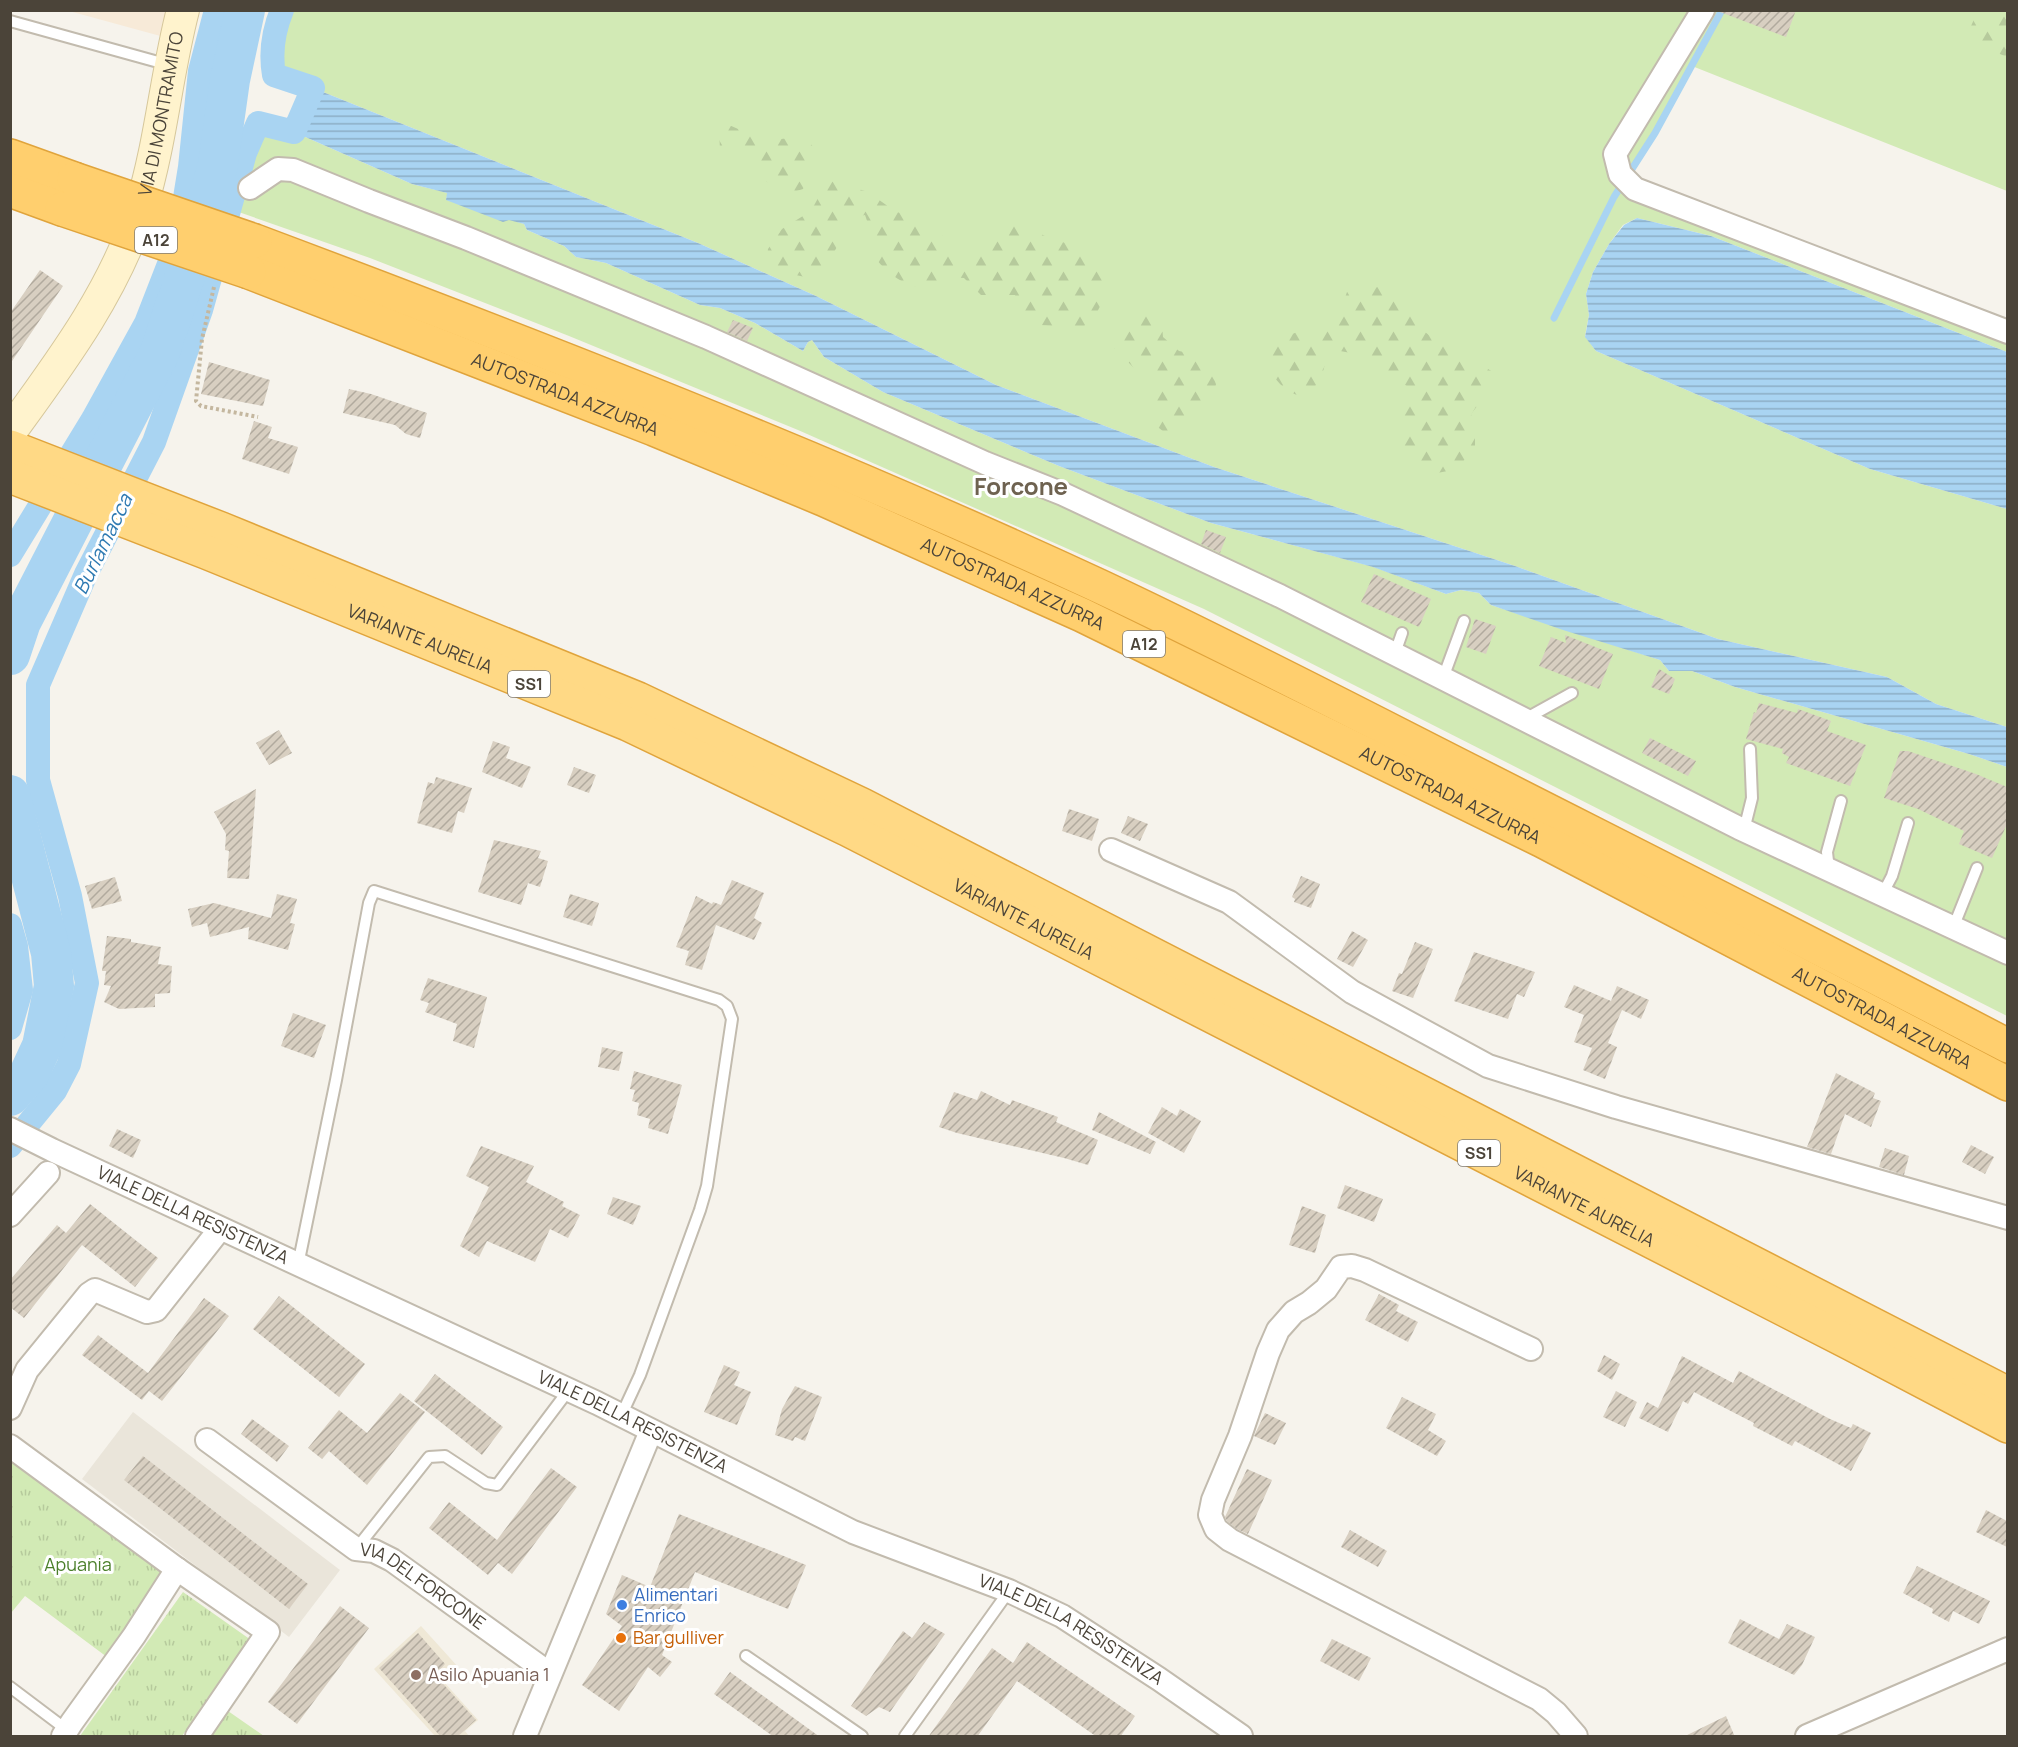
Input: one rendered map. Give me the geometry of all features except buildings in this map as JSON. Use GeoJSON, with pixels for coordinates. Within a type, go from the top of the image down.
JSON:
{"type":"FeatureCollection","features":[{"type":"Feature","properties":{"kind":"highway","name":"AUTOSTRADA AZZURRA"},"geometry":{"type":"LineString","coordinates":[[10,156],[68,194],[252,257],[469,321],[839,471],[1099,586],[1843,959],[2007,1046]]}},
{"type":"Feature","properties":{"kind":"highway","name":"AUTOSTRADA AZZURRA"},"geometry":{"type":"LineString","coordinates":[[10,190],[68,194]]}},
{"type":"Feature","properties":{"kind":"highway","name":"AUTOSTRADA AZZURRA"},"geometry":{"type":"LineString","coordinates":[[252,257],[823,499],[1082,615],[1540,840],[2007,1084]]}},
{"type":"Feature","properties":{"kind":"highway","name":"VARIANTE AURELIA"},"geometry":{"type":"LineString","coordinates":[[10,447],[213,541]]}},
{"type":"Feature","properties":{"kind":"highway","name":"VARIANTE AURELIA"},"geometry":{"type":"LineString","coordinates":[[10,476],[213,541],[638,699],[854,817],[2007,1394]]}},
{"type":"Feature","properties":{"kind":"highway","name":"VARIANTE AURELIA"},"geometry":{"type":"LineString","coordinates":[[958,869],[2007,1426]]}},
{"type":"Feature","properties":{"kind":"main road","name":"VIA DI MONTRAMITO"},"geometry":{"type":"LineString","coordinates":[[10,432],[95,308],[124,252],[145,192],[183,10]]}},
{"type":"Feature","properties":{"kind":"street"},"geometry":{"type":"LineString","coordinates":[[1703,10],[1615,154],[1627,180],[2007,332]]}},
{"type":"Feature","properties":{"kind":"street"},"geometry":{"type":"LineString","coordinates":[[250,188],[278,169],[294,170],[706,337],[985,463],[1063,494],[1280,596],[1398,643],[1443,678],[1744,830],[2007,953]]}},
{"type":"Feature","properties":{"kind":"street"},"geometry":{"type":"LineString","coordinates":[[1111,850],[1229,902],[1352,992],[1488,1066],[1628,1110],[2007,1218]]}},
{"type":"Feature","properties":{"kind":"street","name":"VIALE DELLA RESISTENZA"},"geometry":{"type":"LineString","coordinates":[[10,1129],[50,1161],[220,1228],[621,1416],[853,1532],[1008,1591],[1062,1616],[1241,1737]]}},
{"type":"Feature","properties":{"kind":"street"},"geometry":{"type":"LineString","coordinates":[[10,1215],[50,1161]]}},
{"type":"Feature","properties":{"kind":"street"},"geometry":{"type":"LineString","coordinates":[[10,1408],[27,1370],[88,1293],[96,1290],[147,1312],[156,1310],[220,1228]]}},
{"type":"Feature","properties":{"kind":"street"},"geometry":{"type":"LineString","coordinates":[[1531,1349],[1365,1270],[1352,1266],[1341,1267],[1326,1289],[1310,1303],[1294,1312],[1278,1330],[1255,1388],[1240,1436],[1213,1500],[1210,1515],[1216,1529],[1230,1540],[1539,1699],[1556,1713],[1576,1737]]}},
{"type":"Feature","properties":{"kind":"street"},"geometry":{"type":"LineString","coordinates":[[525,1736],[651,1431]]}},
{"type":"Feature","properties":{"kind":"street","name":"VIA DEL FORCONE"},"geometry":{"type":"LineString","coordinates":[[207,1440],[356,1549],[374,1551],[392,1560],[550,1674]]}},
{"type":"Feature","properties":{"kind":"street"},"geometry":{"type":"LineString","coordinates":[[10,1446],[177,1569],[268,1632],[196,1737]]}},
{"type":"Feature","properties":{"kind":"street"},"geometry":{"type":"LineString","coordinates":[[65,1733],[134,1636],[177,1569]]}},
{"type":"Feature","properties":{"kind":"street"},"geometry":{"type":"LineString","coordinates":[[1807,1737],[2007,1649]]}},
{"type":"Feature","properties":{"kind":"lane"},"geometry":{"type":"LineString","coordinates":[[10,21],[170,66]]}},
{"type":"Feature","properties":{"kind":"lane"},"geometry":{"type":"LineString","coordinates":[[1443,678],[1464,621]]}},
{"type":"Feature","properties":{"kind":"lane"},"geometry":{"type":"LineString","coordinates":[[1525,719],[1572,693]]}},
{"type":"Feature","properties":{"kind":"lane"},"geometry":{"type":"LineString","coordinates":[[1744,830],[1752,798],[1750,749]]}},
{"type":"Feature","properties":{"kind":"lane"},"geometry":{"type":"LineString","coordinates":[[1829,870],[1827,852],[1841,801]]}},
{"type":"Feature","properties":{"kind":"lane"},"geometry":{"type":"LineString","coordinates":[[1882,895],[1892,876],[1908,823]]}},
{"type":"Feature","properties":{"kind":"lane"},"geometry":{"type":"LineString","coordinates":[[1953,928],[1977,868]]}},
{"type":"Feature","properties":{"kind":"lane"},"geometry":{"type":"LineString","coordinates":[[298,1265],[369,903],[374,891],[719,1000],[727,1006],[732,1019],[707,1186],[640,1376],[621,1416]]}},
{"type":"Feature","properties":{"kind":"lane"},"geometry":{"type":"LineString","coordinates":[[356,1549],[429,1458],[445,1456],[486,1483],[496,1485],[568,1391]]}},
{"type":"Feature","properties":{"kind":"lane"},"geometry":{"type":"LineString","coordinates":[[905,1737],[1008,1591]]}},
{"type":"Feature","properties":{"kind":"lane"},"geometry":{"type":"LineString","coordinates":[[746,1656],[862,1737]]}},
{"type":"Feature","properties":{"kind":"lane"},"geometry":{"type":"LineString","coordinates":[[10,1688],[65,1733]]}},
{"type":"Feature","properties":{"kind":"path"},"geometry":{"type":"LineString","coordinates":[[215,283],[201,339],[196,401],[201,406],[258,417]]}},
{"type":"Feature","properties":{"kind":"shaded area"},"geometry":{"type":"Polygon","coordinates":[[[69,11],[183,11],[175,40],[69,11]]]}},
{"type":"Feature","properties":{"kind":"shaded area"},"geometry":{"type":"Polygon","coordinates":[[[133,1412],[340,1570],[289,1637],[82,1479],[133,1412]]]}},
{"type":"Feature","properties":{"kind":"shaded area","name":"Asilo Apuania 1"},"geometry":{"type":"Polygon","coordinates":[[[421,1626],[459,1668],[444,1682],[478,1720],[465,1731],[469,1736],[435,1736],[374,1669],[421,1626]]]}},
{"type":"Feature","properties":{"kind":"green space"},"geometry":{"type":"Polygon","coordinates":[[[282,10],[2007,11],[2007,191],[1692,66],[1628,182],[2007,332],[2007,352],[1711,236],[1637,218],[1623,225],[1593,272],[1586,294],[1589,315],[1585,336],[1596,351],[1870,469],[2007,509],[2007,727],[1936,704],[1887,677],[1718,639],[1515,566],[1214,467],[996,385],[816,296],[698,243],[313,88],[274,75],[273,42],[282,10]]]}},
{"type":"Feature","properties":{"kind":"green space"},"geometry":{"type":"Polygon","coordinates":[[[1991,11],[2007,14],[2007,57],[1986,48],[1967,35],[1976,15],[1991,11]]]}},
{"type":"Feature","properties":{"kind":"green space"},"geometry":{"type":"Polygon","coordinates":[[[258,123],[294,132],[412,184],[448,193],[446,199],[524,224],[527,230],[564,246],[576,257],[606,263],[700,305],[720,308],[755,323],[803,351],[808,342],[812,340],[824,357],[883,392],[1059,466],[1211,523],[1374,567],[1446,594],[1461,590],[1479,593],[1491,605],[1660,660],[1669,671],[1692,671],[1735,687],[2007,767],[2007,1016],[1204,609],[798,430],[569,336],[370,258],[230,209],[245,153],[258,123]]]}},
{"type":"Feature","properties":{"kind":"green space"},"geometry":{"type":"Polygon","coordinates":[[[729,125],[766,141],[789,138],[810,143],[820,156],[803,189],[790,193],[775,187],[764,179],[757,169],[758,153],[744,148],[727,153],[720,149],[719,130],[729,125]]]}},
{"type":"Feature","properties":{"kind":"green space"},"geometry":{"type":"Polygon","coordinates":[[[833,181],[868,192],[896,212],[917,216],[941,232],[950,249],[968,256],[996,234],[1013,226],[1025,227],[1049,238],[1077,246],[1090,253],[1096,261],[1108,291],[1095,316],[1082,328],[1026,324],[1015,295],[981,295],[964,278],[945,277],[931,289],[912,286],[898,279],[872,255],[872,235],[865,215],[850,218],[829,259],[805,277],[777,271],[766,265],[768,249],[782,229],[811,211],[823,189],[833,181]]]}},
{"type":"Feature","properties":{"kind":"green space"},"geometry":{"type":"Polygon","coordinates":[[[1384,286],[1395,298],[1412,302],[1423,316],[1425,332],[1438,342],[1454,345],[1460,359],[1483,366],[1498,375],[1471,414],[1475,432],[1475,451],[1453,470],[1437,473],[1404,452],[1398,414],[1410,403],[1411,389],[1392,376],[1377,371],[1356,354],[1335,350],[1327,359],[1318,383],[1310,390],[1297,395],[1281,385],[1271,370],[1270,358],[1276,340],[1300,331],[1331,327],[1347,292],[1384,286]]]}},
{"type":"Feature","properties":{"kind":"green space"},"geometry":{"type":"Polygon","coordinates":[[[1140,312],[1151,315],[1162,325],[1163,337],[1179,351],[1203,356],[1213,367],[1216,385],[1207,399],[1197,403],[1189,410],[1184,425],[1172,432],[1164,432],[1154,424],[1152,411],[1156,387],[1147,372],[1138,372],[1114,348],[1123,325],[1140,312]]]}},
{"type":"Feature","properties":{"kind":"green space","name":"Apuania"},"geometry":{"type":"Polygon","coordinates":[[[10,1446],[177,1569],[107,1657],[25,1596],[11,1613],[10,1446]]]}},
{"type":"Feature","properties":{"kind":"green space"},"geometry":{"type":"Polygon","coordinates":[[[183,1592],[251,1640],[182,1736],[80,1736],[183,1592]]]}},
{"type":"Feature","properties":{"kind":"green space"},"geometry":{"type":"Polygon","coordinates":[[[228,1711],[264,1736],[211,1736],[228,1711]]]}},
{"type":"Feature","properties":{"kind":"water"},"geometry":{"type":"Polygon","coordinates":[[[313,88],[698,243],[816,296],[996,385],[1214,467],[1515,566],[1718,639],[1887,677],[1936,704],[2007,727],[2007,767],[1735,687],[1692,671],[1669,671],[1660,660],[1491,605],[1479,593],[1461,590],[1446,594],[1373,567],[1211,523],[1059,466],[883,392],[824,357],[812,340],[808,342],[803,351],[755,323],[720,308],[700,305],[606,263],[576,257],[564,246],[527,230],[524,224],[509,220],[503,222],[446,200],[447,193],[412,184],[294,132],[313,88]]]}},
{"type":"Feature","properties":{"kind":"water"},"geometry":{"type":"Polygon","coordinates":[[[1637,218],[1711,236],[2007,352],[2007,509],[1870,469],[1596,351],[1585,337],[1589,315],[1586,294],[1593,272],[1609,244],[1624,225],[1637,218]]]}},
{"type":"Feature","properties":{"kind":"waterway","name":"Burlamacca"},"geometry":{"type":"LineString","coordinates":[[10,555],[93,419],[146,323],[178,241],[190,167],[200,71],[216,10]]}},
{"type":"Feature","properties":{"kind":"waterway","name":"Burlamacca"},"geometry":{"type":"LineString","coordinates":[[10,655],[21,622],[159,354],[185,277],[218,165],[230,80],[245,10]]}},
{"type":"Feature","properties":{"kind":"waterway","name":"Burlamacca"},"geometry":{"type":"LineString","coordinates":[[10,1146],[55,1091],[69,1064],[87,983],[70,896],[38,780],[38,685],[86,574],[154,442],[201,310],[245,153],[258,123],[294,132],[313,88],[274,75],[273,42],[282,10]]}},
{"type":"Feature","properties":{"kind":"waterway"},"geometry":{"type":"LineString","coordinates":[[1554,318],[1614,197],[1655,133],[1722,10]]}},
{"type":"Feature","properties":{"kind":"waterway","name":"Burlamacca"},"geometry":{"type":"LineString","coordinates":[[10,795],[51,953],[54,986],[42,1046],[29,1074],[10,1096]]}},
{"type":"Feature","properties":{"kind":"waterway","name":"Burlamacca"},"geometry":{"type":"LineString","coordinates":[[10,925],[16,946],[21,990],[10,1028]]}},
{"type":"Feature","properties":{"kind":"place","name":"Alimentari Enrico"},"geometry":{"type":"Point","coordinates":[622,1605]}},
{"type":"Feature","properties":{"kind":"place","name":"Bar gulliver"},"geometry":{"type":"Point","coordinates":[621,1638]}},
{"type":"Feature","properties":{"kind":"place","name":"Asilo Apuania 1"},"geometry":{"type":"Point","coordinates":[416,1675]}},
{"type":"Feature","properties":{"kind":"district","name":"Forcone"},"geometry":{"type":"Point","coordinates":[1021,487]}}]}
